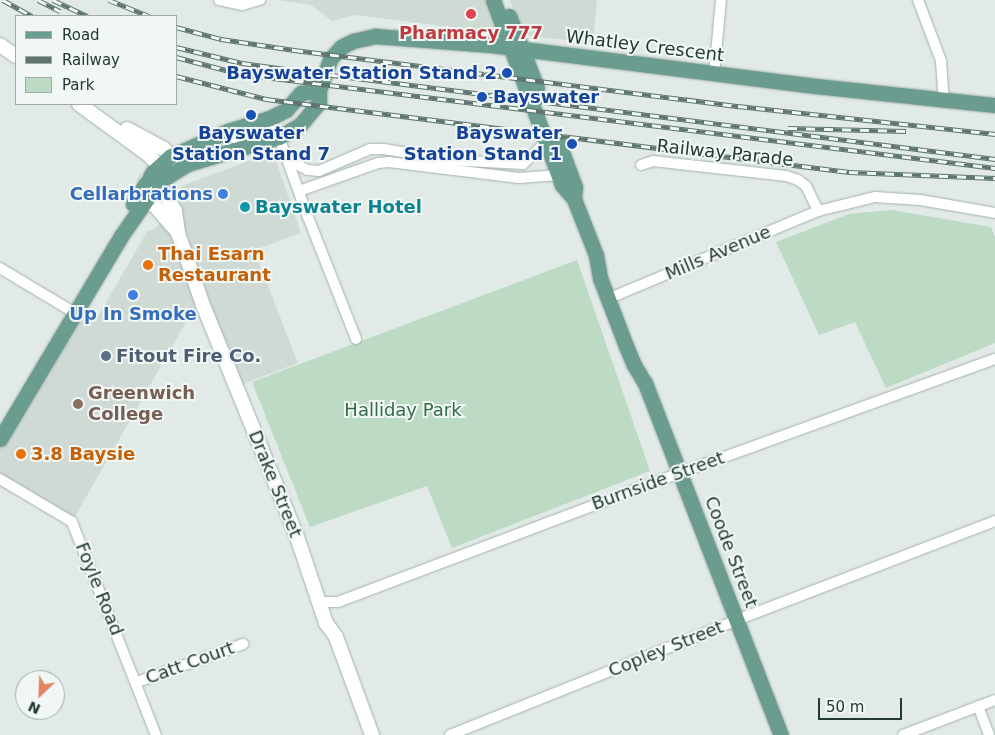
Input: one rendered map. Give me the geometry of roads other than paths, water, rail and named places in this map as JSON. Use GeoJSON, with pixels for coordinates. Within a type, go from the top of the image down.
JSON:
{"type":"FeatureCollection","features":[{"type":"Feature","properties":{"kind":"main road"},"geometry":{"type":"LineString","coordinates":[[493,0],[516,48]]}},
{"type":"Feature","properties":{"kind":"main road","name":"Coode Street"},"geometry":{"type":"LineString","coordinates":[[503,0],[511,21],[516,48],[562,185],[574,200],[596,255],[600,278],[626,346],[634,365],[645,383],[781,735]]}},
{"type":"Feature","properties":{"kind":"main road","name":"Whatley Crescent"},"geometry":{"type":"LineString","coordinates":[[279,137],[300,125],[309,117],[319,102],[319,90],[330,59],[342,47],[353,41],[375,36],[516,48],[714,74],[995,105]]}},
{"type":"Feature","properties":{"kind":"main road","name":"Coode Street"},"geometry":{"type":"LineString","coordinates":[[516,48],[575,188],[574,200]]}},
{"type":"Feature","properties":{"kind":"main road"},"geometry":{"type":"LineString","coordinates":[[0,439],[152,183],[169,166],[224,132],[270,118],[286,110],[301,93],[319,90]]}},
{"type":"Feature","properties":{"kind":"main road"},"geometry":{"type":"LineString","coordinates":[[169,166],[200,160],[279,137]]}},
{"type":"Feature","properties":{"kind":"main road","name":"Coode Street"},"geometry":{"type":"LineString","coordinates":[[596,255],[610,274],[642,362],[645,383]]}},
{"type":"Feature","properties":{"kind":"street"},"geometry":{"type":"LineString","coordinates":[[219,0],[242,5],[260,0]]}},
{"type":"Feature","properties":{"kind":"street"},"geometry":{"type":"LineString","coordinates":[[714,74],[721,0]]}},
{"type":"Feature","properties":{"kind":"street"},"geometry":{"type":"LineString","coordinates":[[918,0],[941,61],[944,100]]}},
{"type":"Feature","properties":{"kind":"street"},"geometry":{"type":"LineString","coordinates":[[0,45],[15,55]]}},
{"type":"Feature","properties":{"kind":"street"},"geometry":{"type":"LineString","coordinates":[[80,105],[141,149],[169,166]]}},
{"type":"Feature","properties":{"kind":"street"},"geometry":{"type":"LineString","coordinates":[[93,105],[129,131],[164,149],[169,166]]}},
{"type":"Feature","properties":{"kind":"street"},"geometry":{"type":"LineString","coordinates":[[224,132],[234,138],[264,129],[272,130],[279,137],[356,338]]}},
{"type":"Feature","properties":{"kind":"street"},"geometry":{"type":"LineString","coordinates":[[288,160],[308,170],[319,171],[370,149],[384,149],[448,160],[522,164],[547,141]]}},
{"type":"Feature","properties":{"kind":"street","name":"Railway Parade"},"geometry":{"type":"LineString","coordinates":[[641,165],[653,161],[786,176],[798,180],[806,186],[818,211]]}},
{"type":"Feature","properties":{"kind":"street"},"geometry":{"type":"LineString","coordinates":[[299,191],[378,163],[389,162],[519,178],[559,175]]}},
{"type":"Feature","properties":{"kind":"street","name":"Drake Street"},"geometry":{"type":"LineString","coordinates":[[152,183],[165,194],[175,210],[178,233],[215,336],[296,534],[321,602],[326,623],[336,636],[372,735]]}},
{"type":"Feature","properties":{"kind":"street"},"geometry":{"type":"LineString","coordinates":[[818,211],[875,197],[920,200],[995,213]]}},
{"type":"Feature","properties":{"kind":"street","name":"Drake Street"},"geometry":{"type":"LineString","coordinates":[[142,198],[164,214],[178,233]]}},
{"type":"Feature","properties":{"kind":"street","name":"Mills Avenue"},"geometry":{"type":"LineString","coordinates":[[618,295],[818,211]]}},
{"type":"Feature","properties":{"kind":"street"},"geometry":{"type":"LineString","coordinates":[[0,268],[75,313]]}},
{"type":"Feature","properties":{"kind":"street","name":"Burnside Street"},"geometry":{"type":"LineString","coordinates":[[321,602],[338,602],[680,472],[995,359]]}},
{"type":"Feature","properties":{"kind":"street","name":"Foyle Road"},"geometry":{"type":"LineString","coordinates":[[0,478],[72,522],[137,682],[156,735]]}},
{"type":"Feature","properties":{"kind":"street","name":"Copley Street"},"geometry":{"type":"LineString","coordinates":[[450,735],[737,620],[995,522]]}},
{"type":"Feature","properties":{"kind":"street","name":"Catt Court"},"geometry":{"type":"LineString","coordinates":[[137,682],[243,644]]}},
{"type":"Feature","properties":{"kind":"street"},"geometry":{"type":"LineString","coordinates":[[902,735],[995,700]]}},
{"type":"Feature","properties":{"kind":"street"},"geometry":{"type":"LineString","coordinates":[[978,706],[989,735]]}},
{"type":"Feature","properties":{"kind":"railway"},"geometry":{"type":"LineString","coordinates":[[3,0],[30,15]]}},
{"type":"Feature","properties":{"kind":"railway"},"geometry":{"type":"LineString","coordinates":[[38,0],[60,11]]}},
{"type":"Feature","properties":{"kind":"railway"},"geometry":{"type":"LineString","coordinates":[[53,0],[86,15]]}},
{"type":"Feature","properties":{"kind":"railway"},"geometry":{"type":"LineString","coordinates":[[109,0],[146,15]]}},
{"type":"Feature","properties":{"kind":"railway"},"geometry":{"type":"LineString","coordinates":[[178,28],[221,39],[294,50],[738,106],[995,134]]}},
{"type":"Feature","properties":{"kind":"railway"},"geometry":{"type":"LineString","coordinates":[[178,47],[242,63],[293,70],[995,159]]}},
{"type":"Feature","properties":{"kind":"railway"},"geometry":{"type":"LineString","coordinates":[[178,58],[241,74],[995,168]]}},
{"type":"Feature","properties":{"kind":"railway"},"geometry":{"type":"LineString","coordinates":[[178,77],[266,99],[849,172],[995,178]]}},
{"type":"Feature","properties":{"kind":"railway"},"geometry":{"type":"LineString","coordinates":[[788,128],[906,131]]}},
{"type":"Feature","properties":{"kind":"place","name":"Pharmacy 777"},"geometry":{"type":"Point","coordinates":[471,14]}},
{"type":"Feature","properties":{"kind":"place","name":"Bayswater Station Stand 2"},"geometry":{"type":"Point","coordinates":[507,73]}},
{"type":"Feature","properties":{"kind":"place","name":"Bayswater"},"geometry":{"type":"Point","coordinates":[482,97]}},
{"type":"Feature","properties":{"kind":"place","name":"Bayswater Station Stand 7"},"geometry":{"type":"Point","coordinates":[251,115]}},
{"type":"Feature","properties":{"kind":"place","name":"Bayswater Station Stand 1"},"geometry":{"type":"Point","coordinates":[572,144]}},
{"type":"Feature","properties":{"kind":"place","name":"Cellarbrations"},"geometry":{"type":"Point","coordinates":[223,194]}},
{"type":"Feature","properties":{"kind":"place","name":"Bayswater Hotel"},"geometry":{"type":"Point","coordinates":[245,207]}},
{"type":"Feature","properties":{"kind":"place","name":"Thai Esarn Restaurant"},"geometry":{"type":"Point","coordinates":[148,265]}},
{"type":"Feature","properties":{"kind":"place","name":"Up In Smoke"},"geometry":{"type":"Point","coordinates":[133,295]}},
{"type":"Feature","properties":{"kind":"place","name":"Fitout Fire Co."},"geometry":{"type":"Point","coordinates":[106,356]}},
{"type":"Feature","properties":{"kind":"place","name":"Greenwich College"},"geometry":{"type":"Point","coordinates":[78,404]}},
{"type":"Feature","properties":{"kind":"place","name":"3.8 Baysie"},"geometry":{"type":"Point","coordinates":[21,454]}},
{"type":"Feature","properties":{"kind":"park label","name":"Halliday Park"},"geometry":{"type":"Point","coordinates":[403,410]}}]}
